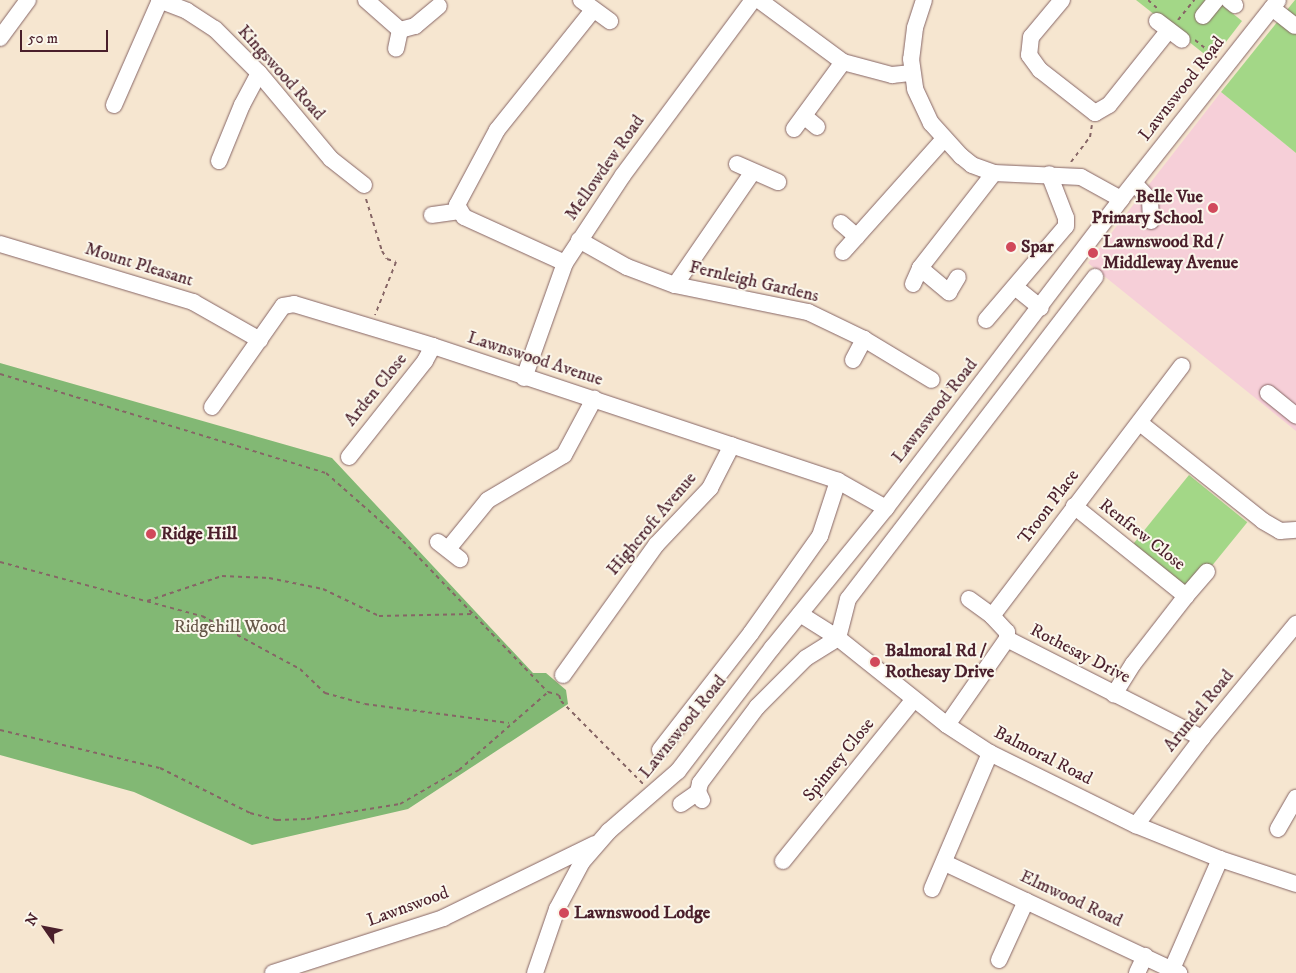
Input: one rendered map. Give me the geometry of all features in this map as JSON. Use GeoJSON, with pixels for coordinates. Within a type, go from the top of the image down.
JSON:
{"type":"FeatureCollection","features":[{"type":"Feature","properties":{"kind":"street"},"geometry":{"type":"LineString","coordinates":[[0,38],[28,0]]}},
{"type":"Feature","properties":{"kind":"street"},"geometry":{"type":"LineString","coordinates":[[113,107],[160,0]]}},
{"type":"Feature","properties":{"kind":"street","name":"Kingswood Road"},"geometry":{"type":"LineString","coordinates":[[160,0],[187,11],[215,29],[259,73],[331,159],[364,185]]}},
{"type":"Feature","properties":{"kind":"street"},"geometry":{"type":"LineString","coordinates":[[366,0],[407,28]]}},
{"type":"Feature","properties":{"kind":"street","name":"Mellowdew Road"},"geometry":{"type":"LineString","coordinates":[[524,378],[565,263],[623,175],[753,0]]}},
{"type":"Feature","properties":{"kind":"street"},"geometry":{"type":"LineString","coordinates":[[759,0],[842,62],[892,75],[912,73]]}},
{"type":"Feature","properties":{"kind":"street"},"geometry":{"type":"LineString","coordinates":[[924,0],[915,28],[912,73],[920,105],[944,139],[972,165],[994,173],[1055,174],[1081,177],[1121,199]]}},
{"type":"Feature","properties":{"kind":"street"},"geometry":{"type":"LineString","coordinates":[[1062,0],[1031,37],[1029,55],[1040,70],[1095,113],[1109,106],[1170,29]]}},
{"type":"Feature","properties":{"kind":"street"},"geometry":{"type":"LineString","coordinates":[[1203,16],[1216,0]]}},
{"type":"Feature","properties":{"kind":"street"},"geometry":{"type":"LineString","coordinates":[[1275,4],[1295,26]]}},
{"type":"Feature","properties":{"kind":"street","name":"Lawnswood Road"},"geometry":{"type":"LineString","coordinates":[[609,831],[652,796],[678,771],[800,614],[886,508],[970,397],[1041,308],[1121,199],[1275,4]]}},
{"type":"Feature","properties":{"kind":"street"},"geometry":{"type":"LineString","coordinates":[[565,263],[464,217],[459,211],[461,196],[497,130],[587,5],[610,22]]}},
{"type":"Feature","properties":{"kind":"street"},"geometry":{"type":"LineString","coordinates":[[396,49],[407,28],[439,6]]}},
{"type":"Feature","properties":{"kind":"street"},"geometry":{"type":"LineString","coordinates":[[794,129],[842,62]]}},
{"type":"Feature","properties":{"kind":"street"},"geometry":{"type":"LineString","coordinates":[[220,163],[242,104],[259,73]]}},
{"type":"Feature","properties":{"kind":"street"},"geometry":{"type":"LineString","coordinates":[[804,116],[817,126]]}},
{"type":"Feature","properties":{"kind":"street"},"geometry":{"type":"LineString","coordinates":[[844,252],[944,139]]}},
{"type":"Feature","properties":{"kind":"street"},"geometry":{"type":"LineString","coordinates":[[737,164],[778,182]]}},
{"type":"Feature","properties":{"kind":"street"},"geometry":{"type":"LineString","coordinates":[[675,285],[752,172]]}},
{"type":"Feature","properties":{"kind":"street"},"geometry":{"type":"LineString","coordinates":[[913,284],[920,268],[994,173]]}},
{"type":"Feature","properties":{"kind":"street"},"geometry":{"type":"LineString","coordinates":[[986,320],[1066,226],[1066,218],[1055,174]]}},
{"type":"Feature","properties":{"kind":"street"},"geometry":{"type":"LineString","coordinates":[[1134,183],[1150,200],[1151,221]]}},
{"type":"Feature","properties":{"kind":"street"},"geometry":{"type":"LineString","coordinates":[[432,215],[459,211]]}},
{"type":"Feature","properties":{"kind":"street"},"geometry":{"type":"LineString","coordinates":[[841,223],[857,237]]}},
{"type":"Feature","properties":{"kind":"street","name":"Fernleigh Gardens"},"geometry":{"type":"LineString","coordinates":[[579,240],[627,267],[675,285],[808,312],[864,339],[932,380]]}},
{"type":"Feature","properties":{"kind":"street","name":"Mount Pleasant"},"geometry":{"type":"LineString","coordinates":[[0,244],[193,302],[260,340]]}},
{"type":"Feature","properties":{"kind":"street"},"geometry":{"type":"LineString","coordinates":[[920,268],[949,292],[958,278]]}},
{"type":"Feature","properties":{"kind":"street"},"geometry":{"type":"LineString","coordinates":[[681,804],[700,796],[700,784],[757,707],[806,658],[838,638],[848,599],[1094,277]]}},
{"type":"Feature","properties":{"kind":"street"},"geometry":{"type":"LineString","coordinates":[[1015,287],[1041,308]]}},
{"type":"Feature","properties":{"kind":"street","name":"Lawnswood Avenue"},"geometry":{"type":"LineString","coordinates":[[210,407],[284,306],[289,304],[433,346],[524,378],[594,399],[838,481],[886,508]]}},
{"type":"Feature","properties":{"kind":"street"},"geometry":{"type":"LineString","coordinates":[[853,360],[864,339]]}},
{"type":"Feature","properties":{"kind":"street","name":"Arden Close"},"geometry":{"type":"LineString","coordinates":[[348,455],[425,361],[433,346]]}},
{"type":"Feature","properties":{"kind":"street","name":"Troon Place"},"geometry":{"type":"LineString","coordinates":[[992,616],[1182,366]]}},
{"type":"Feature","properties":{"kind":"street"},"geometry":{"type":"LineString","coordinates":[[1268,393],[1296,416]]}},
{"type":"Feature","properties":{"kind":"street"},"geometry":{"type":"LineString","coordinates":[[448,550],[488,500],[564,454],[594,399]]}},
{"type":"Feature","properties":{"kind":"street"},"geometry":{"type":"LineString","coordinates":[[1140,422],[1263,521],[1280,531],[1296,530]]}},
{"type":"Feature","properties":{"kind":"street","name":"Highcroft Avenue"},"geometry":{"type":"LineString","coordinates":[[562,676],[656,545],[700,501],[723,468],[732,445]]}},
{"type":"Feature","properties":{"kind":"street"},"geometry":{"type":"LineString","coordinates":[[660,750],[751,633],[820,536],[838,481]]}},
{"type":"Feature","properties":{"kind":"street","name":"Renfrew Close"},"geometry":{"type":"LineString","coordinates":[[1074,506],[1186,596]]}},
{"type":"Feature","properties":{"kind":"street","name":"Renfrew Close"},"geometry":{"type":"LineString","coordinates":[[1114,694],[1133,664],[1207,572]]}},
{"type":"Feature","properties":{"kind":"street"},"geometry":{"type":"LineString","coordinates":[[969,600],[992,616],[1006,632],[1007,639]]}},
{"type":"Feature","properties":{"kind":"street","name":"Balmoral Road"},"geometry":{"type":"LineString","coordinates":[[800,614],[838,638],[947,725],[990,753],[1136,825],[1220,859],[1296,884]]}},
{"type":"Feature","properties":{"kind":"street","name":"Arundel Road"},"geometry":{"type":"LineString","coordinates":[[1136,825],[1202,738],[1296,624]]}},
{"type":"Feature","properties":{"kind":"street","name":"Rothesay Drive"},"geometry":{"type":"LineString","coordinates":[[947,725],[1007,639],[1202,738]]}},
{"type":"Feature","properties":{"kind":"street","name":"Spinney Close"},"geometry":{"type":"LineString","coordinates":[[783,862],[800,852],[914,698]]}},
{"type":"Feature","properties":{"kind":"street"},"geometry":{"type":"LineString","coordinates":[[932,889],[945,864],[990,753]]}},
{"type":"Feature","properties":{"kind":"street"},"geometry":{"type":"LineString","coordinates":[[1276,834],[1296,798]]}},
{"type":"Feature","properties":{"kind":"street","name":"Lawnswood"},"geometry":{"type":"LineString","coordinates":[[535,973],[568,887],[597,843],[609,831]]}},
{"type":"Feature","properties":{"kind":"street","name":"Lawnswood"},"geometry":{"type":"LineString","coordinates":[[273,973],[443,918],[597,843]]}},
{"type":"Feature","properties":{"kind":"street"},"geometry":{"type":"LineString","coordinates":[[1176,971],[1220,859]]}},
{"type":"Feature","properties":{"kind":"street"},"geometry":{"type":"LineString","coordinates":[[551,864],[568,887]]}},
{"type":"Feature","properties":{"kind":"street","name":"Elmwood Road"},"geometry":{"type":"LineString","coordinates":[[945,864],[1176,971]]}},
{"type":"Feature","properties":{"kind":"street"},"geometry":{"type":"LineString","coordinates":[[999,960],[1026,901]]}},
{"type":"Feature","properties":{"kind":"street"},"geometry":{"type":"LineString","coordinates":[[1138,973],[1145,956]]}},
{"type":"Feature","properties":{"kind":"path"},"geometry":{"type":"LineString","coordinates":[[1170,29],[1194,0]]}},
{"type":"Feature","properties":{"kind":"path"},"geometry":{"type":"LineString","coordinates":[[1055,174],[1090,137],[1095,113]]}},
{"type":"Feature","properties":{"kind":"path"},"geometry":{"type":"LineString","coordinates":[[364,185],[382,251],[387,259],[396,262],[371,327]]}},
{"type":"Feature","properties":{"kind":"path"},"geometry":{"type":"LineString","coordinates":[[0,374],[326,473],[403,541],[548,692],[560,695],[561,701],[631,769],[652,796]]}},
{"type":"Feature","properties":{"kind":"path"},"geometry":{"type":"LineString","coordinates":[[932,380],[970,397]]}},
{"type":"Feature","properties":{"kind":"path"},"geometry":{"type":"LineString","coordinates":[[0,562],[202,616],[300,669],[325,693],[365,704],[509,723]]}},
{"type":"Feature","properties":{"kind":"path"},"geometry":{"type":"LineString","coordinates":[[146,601],[222,576],[269,578],[322,589],[379,616],[473,614]]}},
{"type":"Feature","properties":{"kind":"path"},"geometry":{"type":"LineString","coordinates":[[0,730],[160,768],[221,801],[277,820],[360,813],[400,804],[458,770],[509,723],[548,692]]}},
{"type":"Feature","properties":{"kind":"shaded area","name":"Belle Vue Primary School"},"geometry":{"type":"Polygon","coordinates":[[[1221,92],[1296,153],[1296,431],[1088,263],[1221,92]]]}},
{"type":"Feature","properties":{"kind":"green space"},"geometry":{"type":"Polygon","coordinates":[[[1136,0],[1216,0],[1242,21],[1212,60],[1136,0]]]}},
{"type":"Feature","properties":{"kind":"green space"},"geometry":{"type":"Polygon","coordinates":[[[1296,0],[1296,153],[1221,92],[1296,0]]]}},
{"type":"Feature","properties":{"kind":"green space","name":"Ridgehill Wood"},"geometry":{"type":"Polygon","coordinates":[[[0,363],[332,458],[533,673],[546,673],[566,690],[568,704],[408,809],[252,845],[134,792],[0,755],[0,363]]]}},
{"type":"Feature","properties":{"kind":"green space"},"geometry":{"type":"Polygon","coordinates":[[[1189,475],[1247,522],[1192,591],[1134,543],[1189,475]]]}},
{"type":"Feature","properties":{"kind":"place","name":"Belle Vue Primary School"},"geometry":{"type":"Point","coordinates":[1213,208]}},
{"type":"Feature","properties":{"kind":"place","name":"Spar"},"geometry":{"type":"Point","coordinates":[1011,247]}},
{"type":"Feature","properties":{"kind":"place","name":"Lawnswood Rd / Middleway Avenue"},"geometry":{"type":"Point","coordinates":[1093,253]}},
{"type":"Feature","properties":{"kind":"place","name":"Ridge Hill"},"geometry":{"type":"Point","coordinates":[151,534]}},
{"type":"Feature","properties":{"kind":"place","name":"Balmoral Rd / Rothesay Drive"},"geometry":{"type":"Point","coordinates":[875,662]}},
{"type":"Feature","properties":{"kind":"place","name":"Lawnswood Lodge"},"geometry":{"type":"Point","coordinates":[564,913]}}]}
